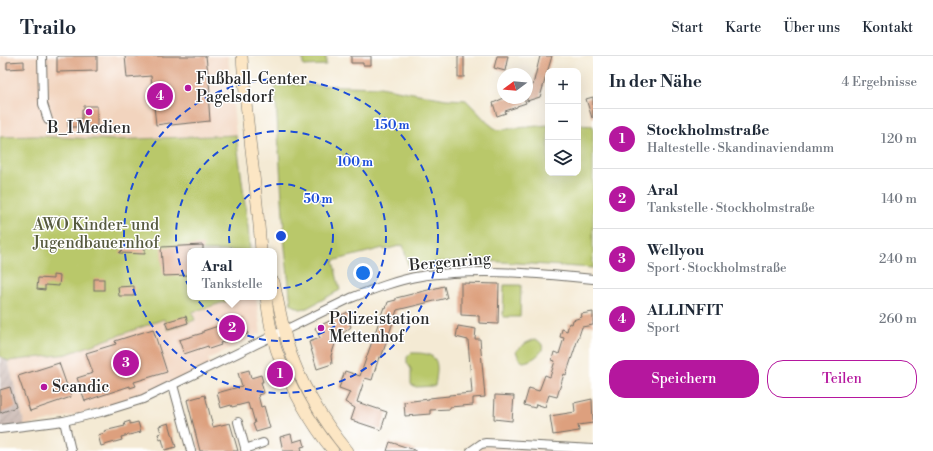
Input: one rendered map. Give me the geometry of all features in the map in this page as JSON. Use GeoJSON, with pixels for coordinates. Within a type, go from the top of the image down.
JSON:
{"type":"FeatureCollection","features":[{"type":"Feature","properties":{"kind":"main road"},"geometry":{"type":"LineString","coordinates":[[242,56],[261,248]]}},
{"type":"Feature","properties":{"kind":"main road"},"geometry":{"type":"LineString","coordinates":[[259,218],[266,248]]}},
{"type":"Feature","properties":{"kind":"main road"},"geometry":{"type":"LineString","coordinates":[[277,296],[284,330],[291,353],[312,399],[322,416],[348,451]]}},
{"type":"Feature","properties":{"kind":"main road"},"geometry":{"type":"LineString","coordinates":[[267,300],[273,336],[291,384],[312,420],[333,451]]}},
{"type":"Feature","properties":{"kind":"street"},"geometry":{"type":"LineString","coordinates":[[42,56],[43,104],[48,120]]}},
{"type":"Feature","properties":{"kind":"street","name":"Bergenring"},"geometry":{"type":"LineString","coordinates":[[0,429],[64,421],[101,412],[143,399],[284,330],[362,294],[423,276],[481,272],[516,272],[593,279]]}},
{"type":"Feature","properties":{"kind":"street"},"geometry":{"type":"LineString","coordinates":[[173,385],[191,451]]}},
{"type":"Feature","properties":{"kind":"street"},"geometry":{"type":"LineString","coordinates":[[64,421],[71,451]]}},
{"type":"Feature","properties":{"kind":"street"},"geometry":{"type":"LineString","coordinates":[[238,422],[245,450],[263,444]]}},
{"type":"Feature","properties":{"kind":"street"},"geometry":{"type":"LineString","coordinates":[[471,451],[481,444],[486,443],[564,449],[593,449]]}},
{"type":"Feature","properties":{"kind":"shaded area"},"geometry":{"type":"Polygon","coordinates":[[[0,56],[228,56],[236,135],[113,140],[36,136],[0,137],[0,56]]]}},
{"type":"Feature","properties":{"kind":"shaded area"},"geometry":{"type":"Polygon","coordinates":[[[231,300],[256,300],[261,333],[208,359],[212,366],[143,399],[25,426],[8,361],[67,354],[164,319],[168,330],[194,320],[192,312],[231,300]]]}},
{"type":"Feature","properties":{"kind":"shaded area"},"geometry":{"type":"Polygon","coordinates":[[[0,356],[8,361],[25,426],[0,429],[0,356]]]}},
{"type":"Feature","properties":{"kind":"shaded area"},"geometry":{"type":"Polygon","coordinates":[[[488,446],[560,451],[475,451],[478,448],[488,446]]]}},
{"type":"Feature","properties":{"kind":"green space"},"geometry":{"type":"Polygon","coordinates":[[[303,56],[326,56],[326,65],[303,66],[303,56]]]}},
{"type":"Feature","properties":{"kind":"green space"},"geometry":{"type":"Polygon","coordinates":[[[275,84],[380,87],[446,99],[466,100],[488,123],[497,130],[545,125],[545,176],[581,176],[581,125],[593,126],[593,268],[471,260],[438,262],[409,268],[403,245],[384,250],[383,248],[333,261],[340,290],[307,308],[300,309],[291,304],[285,248],[275,84]]]}},
{"type":"Feature","properties":{"kind":"green space","name":"AWO Kinder- und Jugendbauernhof"},"geometry":{"type":"Polygon","coordinates":[[[236,135],[250,248],[187,248],[187,300],[231,300],[192,312],[195,320],[168,330],[164,319],[67,354],[8,361],[0,356],[0,137],[36,136],[113,140],[236,135]]]}},
{"type":"Feature","properties":{"kind":"green space"},"geometry":{"type":"Polygon","coordinates":[[[504,285],[521,285],[520,317],[503,317],[504,285]]]}},
{"type":"Feature","properties":{"kind":"green space"},"geometry":{"type":"Polygon","coordinates":[[[535,339],[540,342],[542,350],[532,359],[523,362],[519,359],[516,351],[526,343],[535,339]]]}},
{"type":"Feature","properties":{"kind":"green space"},"geometry":{"type":"Polygon","coordinates":[[[411,353],[428,354],[435,360],[437,371],[435,386],[416,387],[411,384],[411,369],[407,363],[407,357],[411,353]]]}},
{"type":"Feature","properties":{"kind":"building"},"geometry":{"type":"Polygon","coordinates":[[[57,56],[97,56],[97,71],[57,72],[57,56]]]}},
{"type":"Feature","properties":{"kind":"building","name":"Fußball-Center Pagelsdorf"},"geometry":{"type":"Polygon","coordinates":[[[125,56],[206,56],[210,92],[208,92],[210,121],[156,125],[151,76],[127,78],[125,56]]]}},
{"type":"Feature","properties":{"kind":"building"},"geometry":{"type":"Polygon","coordinates":[[[351,56],[371,56],[371,65],[351,63],[351,56]]]}},
{"type":"Feature","properties":{"kind":"building"},"geometry":{"type":"Polygon","coordinates":[[[458,56],[464,56],[464,77],[458,77],[458,56]]]}},
{"type":"Feature","properties":{"kind":"building"},"geometry":{"type":"Polygon","coordinates":[[[497,56],[508,56],[506,68],[494,68],[497,56]]]}},
{"type":"Feature","properties":{"kind":"building"},"geometry":{"type":"Polygon","coordinates":[[[540,56],[552,56],[548,68],[545,68],[545,80],[540,97],[533,99],[533,85],[540,56]]]}},
{"type":"Feature","properties":{"kind":"building"},"geometry":{"type":"Polygon","coordinates":[[[24,61],[24,68],[7,69],[7,62],[24,61]]]}},
{"type":"Feature","properties":{"kind":"building"},"geometry":{"type":"Polygon","coordinates":[[[593,97],[593,117],[592,118],[586,99],[593,97]]]}},
{"type":"Feature","properties":{"kind":"building"},"geometry":{"type":"Polygon","coordinates":[[[497,101],[497,104],[523,104],[497,116],[493,103],[497,101]]]}},
{"type":"Feature","properties":{"kind":"building"},"geometry":{"type":"Polygon","coordinates":[[[84,106],[97,106],[97,127],[68,127],[68,119],[82,119],[82,110],[84,110],[84,106]]]}},
{"type":"Feature","properties":{"kind":"building"},"geometry":{"type":"Polygon","coordinates":[[[203,245],[203,248],[187,248],[187,275],[163,276],[161,247],[203,245]]]}},
{"type":"Feature","properties":{"kind":"building"},"geometry":{"type":"Polygon","coordinates":[[[124,248],[145,248],[145,254],[119,253],[124,248]]]}},
{"type":"Feature","properties":{"kind":"building"},"geometry":{"type":"Polygon","coordinates":[[[53,275],[60,276],[59,286],[45,285],[45,290],[37,289],[38,278],[53,279],[53,275]]]}},
{"type":"Feature","properties":{"kind":"building"},"geometry":{"type":"Polygon","coordinates":[[[94,279],[104,279],[104,290],[94,290],[94,279]]]}},
{"type":"Feature","properties":{"kind":"building"},"geometry":{"type":"Polygon","coordinates":[[[461,283],[499,284],[498,324],[479,323],[479,316],[461,315],[461,283]]]}},
{"type":"Feature","properties":{"kind":"building"},"geometry":{"type":"Polygon","coordinates":[[[134,286],[134,296],[119,296],[118,287],[134,286]]]}},
{"type":"Feature","properties":{"kind":"building"},"geometry":{"type":"Polygon","coordinates":[[[444,286],[447,298],[397,310],[372,380],[365,378],[357,402],[387,412],[381,430],[351,420],[355,408],[345,402],[350,392],[339,388],[345,371],[360,376],[384,307],[386,308],[388,302],[396,300],[396,298],[444,286]]]}},
{"type":"Feature","properties":{"kind":"building"},"geometry":{"type":"Polygon","coordinates":[[[348,312],[352,320],[349,322],[351,327],[342,334],[335,344],[331,356],[332,364],[317,369],[309,342],[320,338],[315,328],[348,312]]]}},
{"type":"Feature","properties":{"kind":"building"},"geometry":{"type":"Polygon","coordinates":[[[593,312],[593,325],[582,327],[557,397],[549,395],[545,407],[536,404],[535,408],[524,405],[529,388],[539,391],[545,375],[550,377],[555,361],[552,360],[554,352],[559,354],[564,338],[560,337],[562,329],[567,331],[569,323],[572,324],[573,320],[582,317],[581,314],[593,312]]]}},
{"type":"Feature","properties":{"kind":"building"},"geometry":{"type":"Polygon","coordinates":[[[186,316],[188,323],[168,329],[165,322],[186,316]]]}},
{"type":"Feature","properties":{"kind":"building"},"geometry":{"type":"Polygon","coordinates":[[[243,318],[248,334],[220,343],[221,345],[209,349],[208,346],[184,354],[179,340],[243,318]]]}},
{"type":"Feature","properties":{"kind":"building"},"geometry":{"type":"Polygon","coordinates":[[[458,326],[476,329],[475,339],[480,339],[485,397],[473,398],[473,405],[450,407],[450,409],[430,410],[430,414],[405,416],[404,402],[472,393],[468,340],[456,337],[458,326]]]}},
{"type":"Feature","properties":{"kind":"building"},"geometry":{"type":"Polygon","coordinates":[[[153,329],[167,372],[134,382],[136,386],[130,388],[130,386],[85,401],[77,378],[93,373],[86,353],[116,344],[115,341],[153,329]]]}},
{"type":"Feature","properties":{"kind":"building","name":"Scandic"},"geometry":{"type":"Polygon","coordinates":[[[59,363],[71,397],[30,411],[18,376],[59,363]]]}},
{"type":"Feature","properties":{"kind":"building"},"geometry":{"type":"Polygon","coordinates":[[[249,370],[251,378],[261,375],[264,393],[258,395],[261,407],[264,406],[270,428],[256,432],[253,424],[255,423],[248,403],[221,408],[217,393],[242,386],[238,373],[249,370]]]}},
{"type":"Feature","properties":{"kind":"building"},"geometry":{"type":"Polygon","coordinates":[[[10,387],[16,407],[0,413],[0,390],[10,387]]]}},
{"type":"Feature","properties":{"kind":"building"},"geometry":{"type":"Polygon","coordinates":[[[205,395],[213,427],[230,423],[238,451],[200,451],[187,400],[205,395]]]}},
{"type":"Feature","properties":{"kind":"building"},"geometry":{"type":"Polygon","coordinates":[[[495,395],[514,396],[512,421],[494,419],[495,395]]]}},
{"type":"Feature","properties":{"kind":"building"},"geometry":{"type":"Polygon","coordinates":[[[592,399],[593,423],[578,425],[579,431],[553,435],[550,416],[575,412],[574,403],[592,399]]]}},
{"type":"Feature","properties":{"kind":"building"},"geometry":{"type":"Polygon","coordinates":[[[130,421],[130,424],[138,422],[141,432],[121,437],[122,440],[101,446],[98,435],[105,433],[104,431],[125,426],[124,423],[130,421]]]}},
{"type":"Feature","properties":{"kind":"building"},"geometry":{"type":"Polygon","coordinates":[[[169,423],[176,447],[165,450],[162,439],[160,440],[158,434],[161,433],[159,426],[169,423]]]}},
{"type":"Feature","properties":{"kind":"building"},"geometry":{"type":"Polygon","coordinates":[[[291,434],[293,442],[303,439],[305,446],[301,447],[302,451],[283,451],[280,437],[291,434]]]}},
{"type":"Feature","properties":{"kind":"building"},"geometry":{"type":"Polygon","coordinates":[[[390,442],[415,450],[415,451],[387,451],[390,442]]]}},
{"type":"Feature","properties":{"kind":"place","name":"Fußball-Center Pagelsdorf"},"geometry":{"type":"Point","coordinates":[188,88]}},
{"type":"Feature","properties":{"kind":"place","name":"ALLINFIT"},"geometry":{"type":"Point","coordinates":[160,96]}},
{"type":"Feature","properties":{"kind":"place","name":"B_I Medien"},"geometry":{"type":"Point","coordinates":[89,112]}},
{"type":"Feature","properties":{"kind":"place","name":"Aral"},"geometry":{"type":"Point","coordinates":[232,328]}},
{"type":"Feature","properties":{"kind":"place","name":"Polizeistation Mettenhof"},"geometry":{"type":"Point","coordinates":[321,328]}},
{"type":"Feature","properties":{"kind":"place","name":"Wellyou"},"geometry":{"type":"Point","coordinates":[126,363]}},
{"type":"Feature","properties":{"kind":"place","name":"Stockholmstraße"},"geometry":{"type":"Point","coordinates":[280,374]}},
{"type":"Feature","properties":{"kind":"place","name":"Scandic"},"geometry":{"type":"Point","coordinates":[44,387]}}]}
